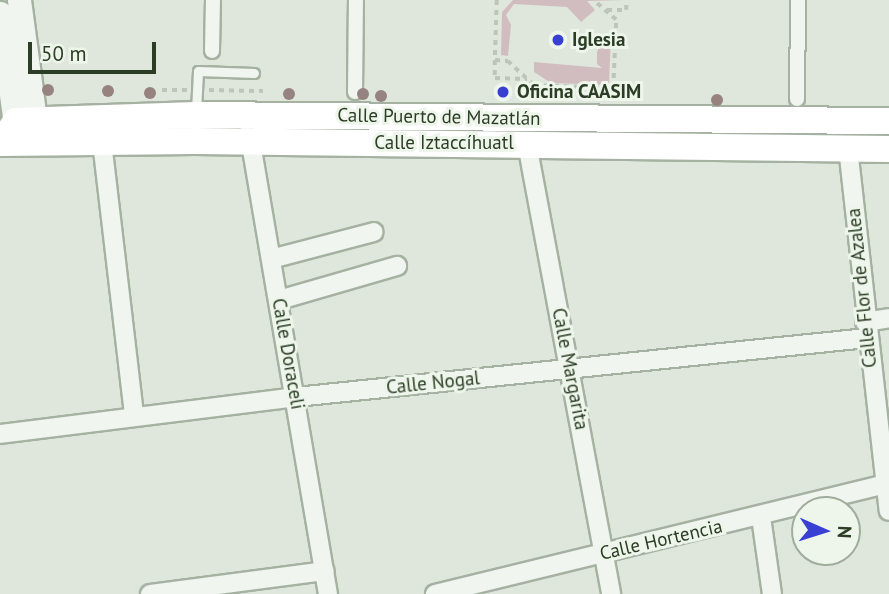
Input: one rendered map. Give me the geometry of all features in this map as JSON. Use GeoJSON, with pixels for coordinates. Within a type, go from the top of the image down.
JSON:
{"type":"FeatureCollection","features":[{"type":"Feature","properties":{"kind":"main road","name":"Calle Puerto de Mazatlán"},"geometry":{"type":"LineString","coordinates":[[18,135],[196,115],[246,114],[889,121]]}},
{"type":"Feature","properties":{"kind":"main road","name":"Calle Iztaccíhuatl"},"geometry":{"type":"LineString","coordinates":[[18,135],[102,142],[196,115],[250,142],[889,149]]}},
{"type":"Feature","properties":{"kind":"main road"},"geometry":{"type":"LineString","coordinates":[[628,119],[629,145]]}},
{"type":"Feature","properties":{"kind":"street"},"geometry":{"type":"LineString","coordinates":[[18,135],[19,0]]}},
{"type":"Feature","properties":{"kind":"street"},"geometry":{"type":"LineString","coordinates":[[212,51],[213,0]]}},
{"type":"Feature","properties":{"kind":"street"},"geometry":{"type":"LineString","coordinates":[[355,92],[356,0]]}},
{"type":"Feature","properties":{"kind":"street"},"geometry":{"type":"LineString","coordinates":[[797,99],[798,0]]}},
{"type":"Feature","properties":{"kind":"street"},"geometry":{"type":"LineString","coordinates":[[0,13],[18,135]]}},
{"type":"Feature","properties":{"kind":"street","name":"Calle Doraceli"},"geometry":{"type":"LineString","coordinates":[[246,114],[328,594]]}},
{"type":"Feature","properties":{"kind":"street"},"geometry":{"type":"LineString","coordinates":[[102,142],[134,415]]}},
{"type":"Feature","properties":{"kind":"street","name":"Calle Margarita"},"geometry":{"type":"LineString","coordinates":[[527,144],[611,594]]}},
{"type":"Feature","properties":{"kind":"street","name":"Calle Flor de Azalea"},"geometry":{"type":"LineString","coordinates":[[848,148],[866,330],[889,507]]}},
{"type":"Feature","properties":{"kind":"street"},"geometry":{"type":"LineString","coordinates":[[271,259],[374,232]]}},
{"type":"Feature","properties":{"kind":"street"},"geometry":{"type":"LineString","coordinates":[[279,300],[397,266]]}},
{"type":"Feature","properties":{"kind":"street","name":"Calle Nogal"},"geometry":{"type":"LineString","coordinates":[[0,434],[134,415],[570,368],[866,330],[889,318]]}},
{"type":"Feature","properties":{"kind":"street","name":"Calle Hortencia"},"geometry":{"type":"LineString","coordinates":[[435,594],[481,589],[604,553],[761,517],[886,484]]}},
{"type":"Feature","properties":{"kind":"street"},"geometry":{"type":"LineString","coordinates":[[761,517],[772,594]]}},
{"type":"Feature","properties":{"kind":"street"},"geometry":{"type":"LineString","coordinates":[[150,594],[324,571]]}},
{"type":"Feature","properties":{"kind":"lane"},"geometry":{"type":"LineString","coordinates":[[196,115],[198,71],[254,73]]}},
{"type":"Feature","properties":{"kind":"path"},"geometry":{"type":"LineString","coordinates":[[497,0],[495,78],[528,79]]}},
{"type":"Feature","properties":{"kind":"path"},"geometry":{"type":"LineString","coordinates":[[495,60],[508,61],[534,85],[613,88],[616,20],[593,0]]}},
{"type":"Feature","properties":{"kind":"path"},"geometry":{"type":"LineString","coordinates":[[605,10],[626,10],[626,0]]}},
{"type":"Feature","properties":{"kind":"path"},"geometry":{"type":"LineString","coordinates":[[162,90],[196,115],[263,91]]}},
{"type":"Feature","properties":{"kind":"shaded area"},"geometry":{"type":"Polygon","coordinates":[[[513,0],[626,0],[587,1],[595,10],[581,22],[567,7],[514,4],[506,15],[511,25],[508,56],[501,55],[502,12],[513,0]]]}},
{"type":"Feature","properties":{"kind":"shaded area"},"geometry":{"type":"Polygon","coordinates":[[[606,35],[611,35],[609,85],[551,83],[534,72],[534,62],[602,68],[597,64],[597,52],[600,45],[606,45],[606,35]]]}},
{"type":"Feature","properties":{"kind":"place","name":"Iglesia"},"geometry":{"type":"Point","coordinates":[558,40]}},
{"type":"Feature","properties":{"kind":"place","name":"Oficina CAASIM"},"geometry":{"type":"Point","coordinates":[503,92]}}]}
